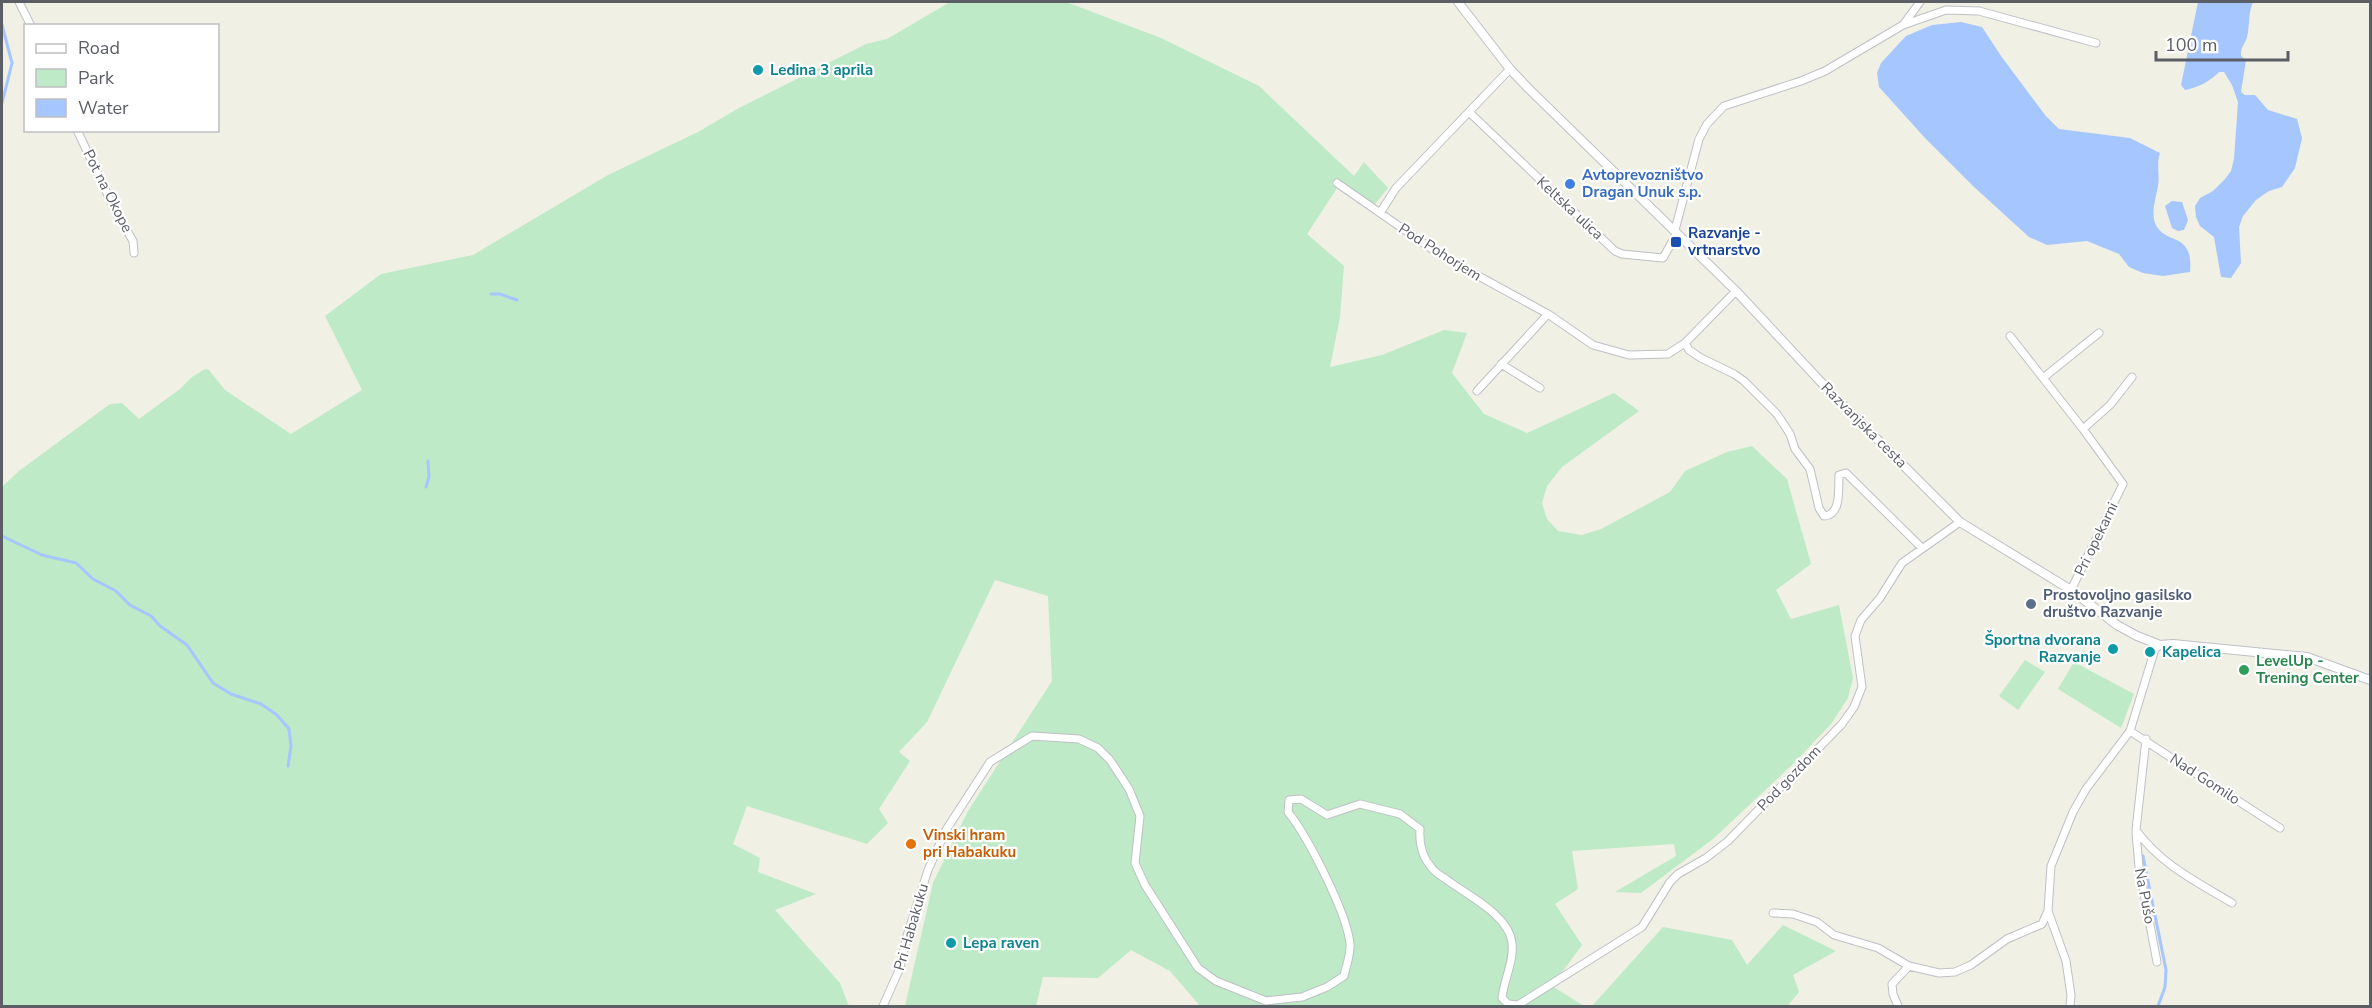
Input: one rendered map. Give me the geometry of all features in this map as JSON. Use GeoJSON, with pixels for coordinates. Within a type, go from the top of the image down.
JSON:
{"type":"FeatureCollection","features":[{"type":"Feature","properties":{"kind":"street"},"geometry":{"type":"LineString","coordinates":[[19,2],[30,24]]}},
{"type":"Feature","properties":{"kind":"street","name":"Razvanjska cesta"},"geometry":{"type":"LineString","coordinates":[[1458,2],[1510,69],[1736,291],[1834,396],[1960,522],[2071,591],[2117,625],[2158,647],[2184,645],[2307,657],[2370,680]]}},
{"type":"Feature","properties":{"kind":"street"},"geometry":{"type":"LineString","coordinates":[[1903,25],[1920,2]]}},
{"type":"Feature","properties":{"kind":"street"},"geometry":{"type":"LineString","coordinates":[[1676,231],[1699,139],[1707,124],[1724,106],[1825,71],[1903,25],[1946,10],[1979,11],[2096,43]]}},
{"type":"Feature","properties":{"kind":"street"},"geometry":{"type":"LineString","coordinates":[[1380,213],[1396,188],[1510,69]]}},
{"type":"Feature","properties":{"kind":"street","name":"Keltska ulica"},"geometry":{"type":"LineString","coordinates":[[1468,112],[1615,250],[1622,254],[1663,258],[1676,231]]}},
{"type":"Feature","properties":{"kind":"street","name":"Pot na Okope"},"geometry":{"type":"LineString","coordinates":[[78,132],[103,186],[133,241],[134,253]]}},
{"type":"Feature","properties":{"kind":"street","name":"Pod Pohorjem"},"geometry":{"type":"LineString","coordinates":[[1337,183],[1442,256],[1548,314],[1593,345],[1629,355],[1668,354],[1686,343],[1736,291]]}},
{"type":"Feature","properties":{"kind":"street"},"geometry":{"type":"LineString","coordinates":[[1477,391],[1548,314]]}},
{"type":"Feature","properties":{"kind":"street"},"geometry":{"type":"LineString","coordinates":[[2043,378],[2099,333]]}},
{"type":"Feature","properties":{"kind":"street","name":"Pri opekarni"},"geometry":{"type":"LineString","coordinates":[[2010,336],[2123,484],[2071,591]]}},
{"type":"Feature","properties":{"kind":"street"},"geometry":{"type":"LineString","coordinates":[[1686,343],[1689,350],[1734,374],[1769,404],[1790,434],[1795,449],[1809,469],[1819,508],[1824,516],[1832,514],[1836,509],[1839,476],[1846,473],[1922,548]]}},
{"type":"Feature","properties":{"kind":"street"},"geometry":{"type":"LineString","coordinates":[[1501,364],[1540,388]]}},
{"type":"Feature","properties":{"kind":"street"},"geometry":{"type":"LineString","coordinates":[[2083,429],[2110,405],[2132,377]]}},
{"type":"Feature","properties":{"kind":"street","name":"Pod gozdom"},"geometry":{"type":"LineString","coordinates":[[1198,968],[1216,981],[1266,1000],[1302,997],[1327,987],[1344,976],[1351,947],[1346,920],[1301,828],[1288,812],[1289,800],[1301,800],[1328,815],[1360,804],[1400,814],[1420,829],[1419,845],[1432,869],[1502,920],[1512,941],[1511,962],[1503,983],[1502,998],[1508,1004],[1518,1005],[1642,927],[1678,873],[1706,858],[1728,841],[1842,724],[1854,707],[1862,687],[1855,636],[1861,620],[1880,598],[1902,563],[1960,522]]}},
{"type":"Feature","properties":{"kind":"street"},"geometry":{"type":"LineString","coordinates":[[2070,1006],[2071,995],[2066,962],[2048,911],[2050,866],[2073,812],[2086,789],[2130,731],[2158,647]]}},
{"type":"Feature","properties":{"kind":"street","name":"Nad Gomilo"},"geometry":{"type":"LineString","coordinates":[[2130,731],[2146,739],[2280,828]]}},
{"type":"Feature","properties":{"kind":"street","name":"Pri Habakuku"},"geometry":{"type":"LineString","coordinates":[[883,1006],[900,969],[906,939],[928,870],[946,830],[990,762],[1032,736],[1079,740],[1098,748],[1110,760],[1129,789],[1140,816],[1135,863],[1148,890],[1198,968]]}},
{"type":"Feature","properties":{"kind":"street","name":"Na Pušo"},"geometry":{"type":"LineString","coordinates":[[2146,739],[2136,830],[2139,867],[2157,962]]}},
{"type":"Feature","properties":{"kind":"street"},"geometry":{"type":"LineString","coordinates":[[2136,830],[2147,846],[2163,860],[2232,903]]}},
{"type":"Feature","properties":{"kind":"street"},"geometry":{"type":"LineString","coordinates":[[1773,913],[1793,914],[1817,922],[1834,935],[1878,948],[1909,966],[1939,973],[1955,972],[1971,965],[2007,939],[2042,924],[2048,911]]}},
{"type":"Feature","properties":{"kind":"street"},"geometry":{"type":"LineString","coordinates":[[1898,1006],[1892,984],[1909,966]]}},
{"type":"Feature","properties":{"kind":"green space"},"geometry":{"type":"Polygon","coordinates":[[[950,2],[1066,2],[1161,38],[1259,86],[1354,176],[1364,162],[1388,188],[1375,204],[1341,182],[1307,234],[1344,266],[1340,317],[1330,367],[1382,355],[1444,330],[1467,333],[1452,373],[1484,414],[1527,433],[1614,393],[1639,411],[1562,467],[1547,486],[1542,503],[1547,519],[1558,531],[1582,535],[1601,529],[1670,492],[1685,471],[1727,452],[1752,446],[1787,479],[1811,564],[1776,590],[1791,619],[1839,605],[1853,678],[1848,698],[1831,724],[1793,764],[1713,839],[1641,893],[1615,892],[1676,856],[1674,844],[1572,851],[1578,889],[1555,904],[1582,945],[1552,986],[1584,1006],[1200,1006],[1170,971],[1131,950],[1098,978],[1043,977],[1036,1006],[905,1006],[933,883],[968,811],[1052,681],[1048,596],[995,580],[927,722],[899,752],[910,761],[879,809],[888,823],[867,844],[747,806],[733,844],[760,858],[758,872],[816,894],[775,910],[840,983],[849,1006],[2,1006],[2,487],[19,471],[110,404],[122,403],[139,419],[205,369],[209,370],[225,390],[291,434],[362,390],[325,316],[381,274],[473,255],[608,175],[698,132],[739,108],[866,44],[887,39],[950,2]]]}},
{"type":"Feature","properties":{"kind":"green space"},"geometry":{"type":"Polygon","coordinates":[[[2025,660],[2045,672],[2018,710],[1999,696],[2025,660]]]}},
{"type":"Feature","properties":{"kind":"green space"},"geometry":{"type":"Polygon","coordinates":[[[2074,662],[2134,694],[2121,728],[2058,689],[2074,662]]]}},
{"type":"Feature","properties":{"kind":"green space"},"geometry":{"type":"Polygon","coordinates":[[[1783,925],[1836,951],[1793,975],[1799,992],[1789,1004],[1791,1006],[1592,1006],[1663,927],[1732,940],[1747,965],[1783,925]]]}},
{"type":"Feature","properties":{"kind":"water"},"geometry":{"type":"Polygon","coordinates":[[[2198,2],[2253,2],[2247,37],[2241,53],[2246,60],[2241,92],[2245,95],[2255,95],[2268,110],[2297,119],[2302,138],[2295,168],[2282,187],[2269,191],[2256,200],[2243,216],[2239,227],[2241,263],[2231,278],[2221,277],[2214,237],[2200,226],[2195,206],[2200,198],[2213,191],[2231,171],[2238,102],[2224,72],[2219,72],[2194,88],[2185,90],[2181,85],[2198,2]]]}},
{"type":"Feature","properties":{"kind":"water"},"geometry":{"type":"Polygon","coordinates":[[[1961,22],[1982,27],[2045,115],[2059,129],[2130,138],[2160,153],[2154,204],[2155,223],[2159,230],[2183,244],[2190,259],[2190,272],[2163,276],[2143,273],[2129,267],[2119,254],[2087,241],[2047,245],[2029,237],[1925,138],[1879,87],[1877,73],[1881,63],[1906,36],[1932,25],[1961,22]]]}},
{"type":"Feature","properties":{"kind":"water"},"geometry":{"type":"Polygon","coordinates":[[[2172,201],[2182,202],[2188,220],[2184,230],[2178,231],[2172,228],[2165,206],[2172,201]]]}},
{"type":"Feature","properties":{"kind":"waterway"},"geometry":{"type":"LineString","coordinates":[[2,25],[12,63],[2,103]]}},
{"type":"Feature","properties":{"kind":"waterway"},"geometry":{"type":"LineString","coordinates":[[491,294],[500,294],[517,300]]}},
{"type":"Feature","properties":{"kind":"waterway"},"geometry":{"type":"LineString","coordinates":[[426,487],[429,477],[428,461]]}},
{"type":"Feature","properties":{"kind":"waterway"},"geometry":{"type":"LineString","coordinates":[[2,536],[42,555],[76,563],[93,579],[116,591],[130,605],[151,616],[160,626],[187,645],[213,683],[231,694],[261,704],[277,715],[289,729],[291,746],[288,766]]}},
{"type":"Feature","properties":{"kind":"waterway"},"geometry":{"type":"LineString","coordinates":[[2143,856],[2166,970],[2165,987],[2158,1006]]}},
{"type":"Feature","properties":{"kind":"place","name":"Ledina 3 aprila"},"geometry":{"type":"Point","coordinates":[758,70]}},
{"type":"Feature","properties":{"kind":"place","name":"Avtoprevozništvo Dragan Unuk s.p."},"geometry":{"type":"Point","coordinates":[1570,184]}},
{"type":"Feature","properties":{"kind":"place","name":"Razvanje - vrtnarstvo"},"geometry":{"type":"Point","coordinates":[1676,242]}},
{"type":"Feature","properties":{"kind":"place","name":"Prostovoljno gasilsko društvo Razvanje"},"geometry":{"type":"Point","coordinates":[2031,604]}},
{"type":"Feature","properties":{"kind":"place","name":"Športna dvorana Razvanje"},"geometry":{"type":"Point","coordinates":[2113,649]}},
{"type":"Feature","properties":{"kind":"place","name":"Kapelica"},"geometry":{"type":"Point","coordinates":[2150,652]}},
{"type":"Feature","properties":{"kind":"place","name":"LevelUp - Trening Center"},"geometry":{"type":"Point","coordinates":[2244,670]}},
{"type":"Feature","properties":{"kind":"place","name":"Vinski hram pri Habakuku"},"geometry":{"type":"Point","coordinates":[911,844]}},
{"type":"Feature","properties":{"kind":"place","name":"Lepa raven"},"geometry":{"type":"Point","coordinates":[951,943]}}]}
